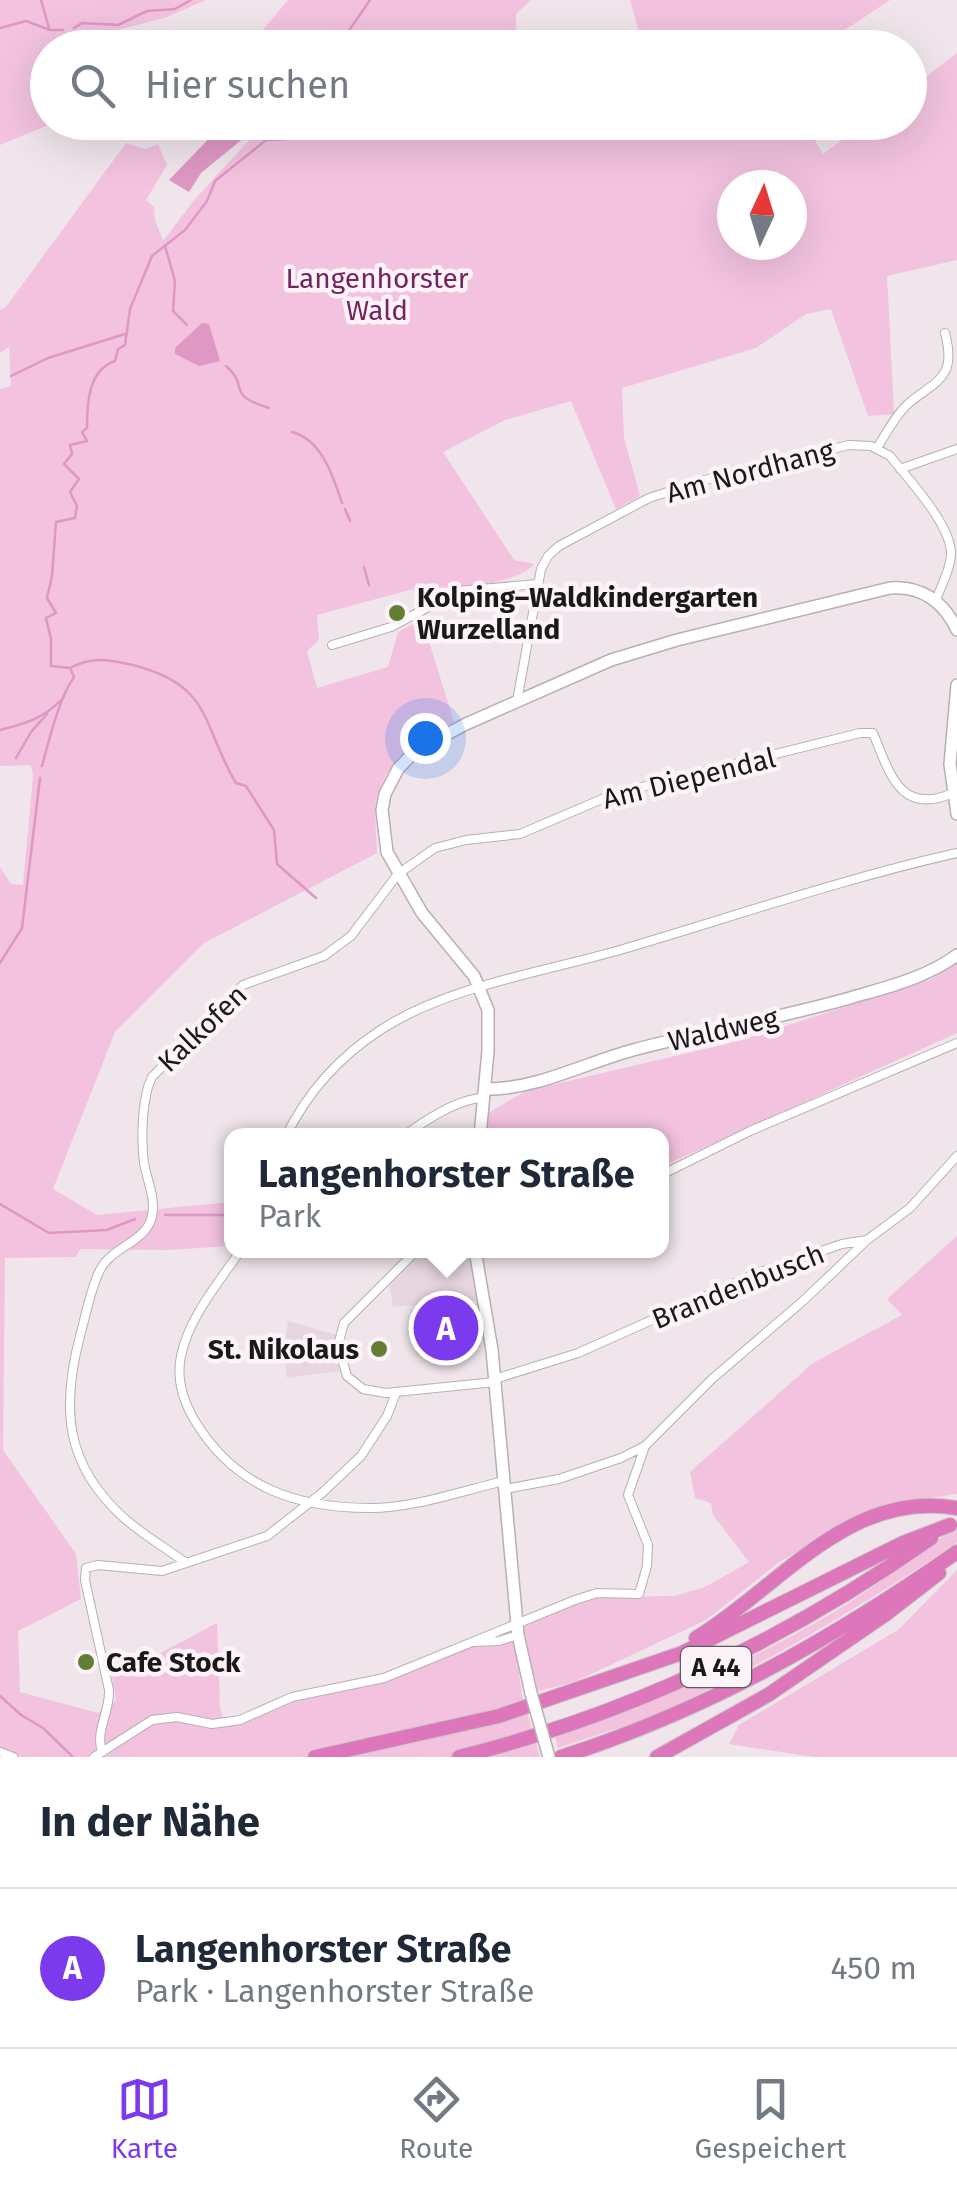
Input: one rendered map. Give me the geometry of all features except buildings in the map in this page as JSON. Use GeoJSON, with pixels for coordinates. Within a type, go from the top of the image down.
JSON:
{"type":"FeatureCollection","features":[{"type":"Feature","properties":{"kind":"highway"},"geometry":{"type":"LineString","coordinates":[[661,1658],[728,1617],[828,1539],[880,1513],[928,1505],[957,1508]]}},
{"type":"Feature","properties":{"kind":"highway"},"geometry":{"type":"LineString","coordinates":[[316,1757],[499,1716],[682,1653],[953,1522]]}},
{"type":"Feature","properties":{"kind":"highway","name":"A 44"},"geometry":{"type":"LineString","coordinates":[[459,1757],[585,1721],[728,1661],[832,1604],[953,1522]]}},
{"type":"Feature","properties":{"kind":"highway"},"geometry":{"type":"LineString","coordinates":[[657,1757],[803,1672],[931,1582],[957,1554]]}},
{"type":"Feature","properties":{"kind":"highway","name":"A 44"},"geometry":{"type":"LineString","coordinates":[[560,1757],[644,1728],[778,1666],[957,1554]]}},
{"type":"Feature","properties":{"kind":"street"},"geometry":{"type":"LineString","coordinates":[[936,600],[951,555],[949,540],[943,526],[890,456],[877,448],[905,406],[949,379],[956,353],[944,334]]}},
{"type":"Feature","properties":{"kind":"street","name":"Am Nordhang"},"geometry":{"type":"LineString","coordinates":[[517,701],[538,584],[548,556],[559,546],[674,488],[849,445],[877,448]]}},
{"type":"Feature","properties":{"kind":"street"},"geometry":{"type":"LineString","coordinates":[[900,469],[957,449]]}},
{"type":"Feature","properties":{"kind":"street"},"geometry":{"type":"LineString","coordinates":[[332,645],[391,628],[458,590],[538,584]]}},
{"type":"Feature","properties":{"kind":"street"},"geometry":{"type":"LineString","coordinates":[[481,1128],[490,1020],[481,988],[428,922],[387,852],[382,821],[385,794],[398,769],[416,750],[517,701],[641,650],[890,588],[913,590],[936,600],[957,630]]}},
{"type":"Feature","properties":{"kind":"street"},"geometry":{"type":"LineString","coordinates":[[957,685],[950,749],[957,814]]}},
{"type":"Feature","properties":{"kind":"street","name":"Am Diependal"},"geometry":{"type":"LineString","coordinates":[[398,874],[436,848],[520,834],[602,798],[860,733],[874,733],[889,768],[908,797],[929,801],[953,793]]}},
{"type":"Feature","properties":{"kind":"street"},"geometry":{"type":"LineString","coordinates":[[290,1128],[328,1073],[359,1045],[406,1015],[481,988],[818,888],[957,853]]}},
{"type":"Feature","properties":{"kind":"street","name":"Kalkofen"},"geometry":{"type":"LineString","coordinates":[[186,1563],[109,1503],[69,1427],[70,1376],[102,1265],[148,1227],[152,1214],[143,1156],[145,1097],[152,1077],[243,985],[324,956],[352,936],[398,874]]}},
{"type":"Feature","properties":{"kind":"street","name":"Waldweg"},"geometry":{"type":"LineString","coordinates":[[484,1094],[629,1052],[874,991],[920,975],[957,955]]}},
{"type":"Feature","properties":{"kind":"street"},"geometry":{"type":"LineString","coordinates":[[669,1170],[957,1042]]}},
{"type":"Feature","properties":{"kind":"street"},"geometry":{"type":"LineString","coordinates":[[417,1128],[484,1094]]}},
{"type":"Feature","properties":{"kind":"street","name":"Brandenbusch"},"geometry":{"type":"LineString","coordinates":[[396,1393],[495,1380],[544,1366],[756,1274],[842,1244],[867,1240],[918,1200],[957,1156]]}},
{"type":"Feature","properties":{"kind":"street"},"geometry":{"type":"LineString","coordinates":[[236,1258],[201,1310],[184,1344],[180,1368],[182,1393],[207,1440],[226,1463],[275,1492],[340,1506],[389,1507],[559,1479],[645,1446],[712,1379],[867,1240]]}},
{"type":"Feature","properties":{"kind":"street"},"geometry":{"type":"LineString","coordinates":[[98,1755],[98,1736],[109,1704],[109,1690],[84,1580],[86,1568],[98,1565],[162,1571],[267,1536],[312,1502],[361,1456],[387,1416],[396,1393],[357,1386],[343,1369],[338,1345],[344,1322],[409,1258]]}},
{"type":"Feature","properties":{"kind":"street"},"geometry":{"type":"LineString","coordinates":[[477,1258],[495,1380],[518,1628],[531,1693],[550,1757]]}},
{"type":"Feature","properties":{"kind":"street"},"geometry":{"type":"LineString","coordinates":[[98,1755],[152,1720],[178,1717],[212,1724],[240,1720],[292,1697],[384,1678],[470,1642],[499,1641],[518,1628],[597,1593],[639,1594],[648,1545],[628,1495],[645,1446]]}},
{"type":"Feature","properties":{"kind":"street"},"geometry":{"type":"LineString","coordinates":[[0,1752],[13,1757]]}},
{"type":"Feature","properties":{"kind":"shaded area"},"geometry":{"type":"Polygon","coordinates":[[[208,140],[241,140],[201,173],[189,192],[169,180],[208,140]]]}},
{"type":"Feature","properties":{"kind":"shaded area"},"geometry":{"type":"Polygon","coordinates":[[[202,323],[209,324],[220,361],[199,366],[175,354],[175,348],[202,323]]]}},
{"type":"Feature","properties":{"kind":"shaded area"},"geometry":{"type":"Polygon","coordinates":[[[415,1258],[471,1258],[477,1300],[393,1307],[389,1282],[415,1258]]]}},
{"type":"Feature","properties":{"kind":"shaded area"},"geometry":{"type":"Polygon","coordinates":[[[288,1321],[337,1335],[335,1355],[340,1371],[287,1378],[284,1350],[288,1321]]]}},
{"type":"Feature","properties":{"kind":"green space"},"geometry":{"type":"Polygon","coordinates":[[[0,0],[206,0],[164,18],[117,30],[30,30],[30,133],[0,145],[0,0]]]}},
{"type":"Feature","properties":{"kind":"green space"},"geometry":{"type":"Polygon","coordinates":[[[288,0],[531,0],[516,14],[516,30],[263,30],[288,0]]]}},
{"type":"Feature","properties":{"kind":"green space"},"geometry":{"type":"Polygon","coordinates":[[[630,0],[890,0],[845,30],[638,30],[630,0]]]}},
{"type":"Feature","properties":{"kind":"green space","name":"Langenhorster Wald"},"geometry":{"type":"Polygon","coordinates":[[[957,53],[957,260],[887,276],[894,414],[868,416],[831,309],[806,314],[756,348],[622,388],[624,438],[640,496],[616,509],[571,401],[505,420],[443,452],[514,560],[535,564],[509,578],[450,592],[420,607],[413,589],[317,615],[319,640],[307,651],[317,688],[388,667],[398,632],[422,619],[454,722],[407,751],[389,771],[377,797],[377,853],[204,943],[115,1032],[53,1189],[97,1215],[224,1203],[224,1246],[81,1249],[75,1257],[5,1258],[3,1450],[76,1554],[81,1599],[18,1631],[20,1692],[98,1713],[116,1700],[111,1669],[153,1657],[217,1623],[220,1706],[225,1727],[293,1701],[346,1690],[513,1629],[522,1695],[540,1757],[0,1757],[0,867],[11,884],[23,885],[33,776],[31,765],[0,766],[0,389],[11,386],[9,347],[0,353],[0,310],[126,143],[145,149],[158,144],[167,165],[146,200],[154,207],[163,241],[249,140],[815,140],[823,154],[842,140],[927,140],[927,76],[957,53]]]}},
{"type":"Feature","properties":{"kind":"green space"},"geometry":{"type":"Polygon","coordinates":[[[957,963],[957,1033],[669,1163],[669,1128],[487,1128],[488,1113],[526,1091],[739,1041],[932,979],[957,963]]]}},
{"type":"Feature","properties":{"kind":"green space"},"geometry":{"type":"Polygon","coordinates":[[[957,1236],[957,1494],[883,1505],[858,1515],[778,1563],[706,1620],[572,1683],[538,1691],[522,1624],[595,1597],[675,1596],[705,1587],[749,1562],[713,1515],[711,1503],[695,1498],[690,1472],[813,1363],[902,1315],[887,1299],[957,1236]]]}},
{"type":"Feature","properties":{"kind":"green space"},"geometry":{"type":"Polygon","coordinates":[[[473,1301],[480,1347],[417,1355],[411,1310],[473,1301]]]}},
{"type":"Feature","properties":{"kind":"green space"},"geometry":{"type":"Polygon","coordinates":[[[957,1527],[957,1543],[775,1654],[661,1712],[558,1748],[555,1736],[706,1678],[815,1623],[957,1527]]]}},
{"type":"Feature","properties":{"kind":"green space"},"geometry":{"type":"Polygon","coordinates":[[[957,1570],[957,1757],[813,1757],[729,1744],[739,1725],[898,1630],[957,1570]]]}},
{"type":"Feature","properties":{"kind":"waterway"},"geometry":{"type":"LineString","coordinates":[[41,0],[49,28]]}},
{"type":"Feature","properties":{"kind":"waterway"},"geometry":{"type":"LineString","coordinates":[[74,28],[82,23],[118,25],[147,11],[175,9],[191,0]]}},
{"type":"Feature","properties":{"kind":"waterway"},"geometry":{"type":"LineString","coordinates":[[349,30],[370,0]]}},
{"type":"Feature","properties":{"kind":"waterway"},"geometry":{"type":"LineString","coordinates":[[0,28],[26,21],[50,30],[63,30]]}},
{"type":"Feature","properties":{"kind":"waterway"},"geometry":{"type":"LineString","coordinates":[[42,766],[59,708],[74,677],[70,668],[51,666],[46,618],[56,613],[47,598],[56,522],[75,518],[77,506],[70,492],[79,479],[64,464],[72,454],[70,445],[87,441],[82,432],[87,428],[94,380],[106,365],[115,361],[118,349],[125,345],[130,309],[152,256],[185,230],[207,201],[215,181],[266,140]]}},
{"type":"Feature","properties":{"kind":"waterway"},"geometry":{"type":"LineString","coordinates":[[165,246],[175,281],[173,311],[187,325]]}},
{"type":"Feature","properties":{"kind":"waterway"},"geometry":{"type":"LineString","coordinates":[[11,376],[48,358],[125,334]]}},
{"type":"Feature","properties":{"kind":"waterway"},"geometry":{"type":"LineString","coordinates":[[226,366],[247,399],[269,408]]}},
{"type":"Feature","properties":{"kind":"waterway"},"geometry":{"type":"LineString","coordinates":[[292,432],[319,451],[342,503]]}},
{"type":"Feature","properties":{"kind":"waterway"},"geometry":{"type":"LineString","coordinates":[[345,509],[350,521]]}},
{"type":"Feature","properties":{"kind":"waterway"},"geometry":{"type":"LineString","coordinates":[[364,567],[369,585]]}},
{"type":"Feature","properties":{"kind":"waterway"},"geometry":{"type":"LineString","coordinates":[[72,667],[95,660],[133,665],[159,674],[192,696],[236,783],[246,786],[274,830],[277,864],[316,898]]}},
{"type":"Feature","properties":{"kind":"waterway"},"geometry":{"type":"LineString","coordinates":[[0,730],[40,717],[60,701]]}},
{"type":"Feature","properties":{"kind":"waterway"},"geometry":{"type":"LineString","coordinates":[[16,758],[47,714]]}},
{"type":"Feature","properties":{"kind":"waterway"},"geometry":{"type":"LineString","coordinates":[[0,963],[22,928],[40,778]]}},
{"type":"Feature","properties":{"kind":"waterway"},"geometry":{"type":"LineString","coordinates":[[0,1204],[49,1233],[107,1230],[135,1219]]}},
{"type":"Feature","properties":{"kind":"waterway"},"geometry":{"type":"LineString","coordinates":[[165,1215],[224,1215]]}},
{"type":"Feature","properties":{"kind":"waterway"},"geometry":{"type":"LineString","coordinates":[[0,1696],[72,1756]]}},
{"type":"Feature","properties":{"kind":"place","name":"Kolping–Waldkindergarten Wurzelland"},"geometry":{"type":"Point","coordinates":[397,613]}},
{"type":"Feature","properties":{"kind":"place","name":"Langenhorster Straße"},"geometry":{"type":"Point","coordinates":[446,1328]}},
{"type":"Feature","properties":{"kind":"place","name":"St. Nikolaus"},"geometry":{"type":"Point","coordinates":[379,1349]}},
{"type":"Feature","properties":{"kind":"place","name":"Cafe Stock"},"geometry":{"type":"Point","coordinates":[86,1662]}}]}
